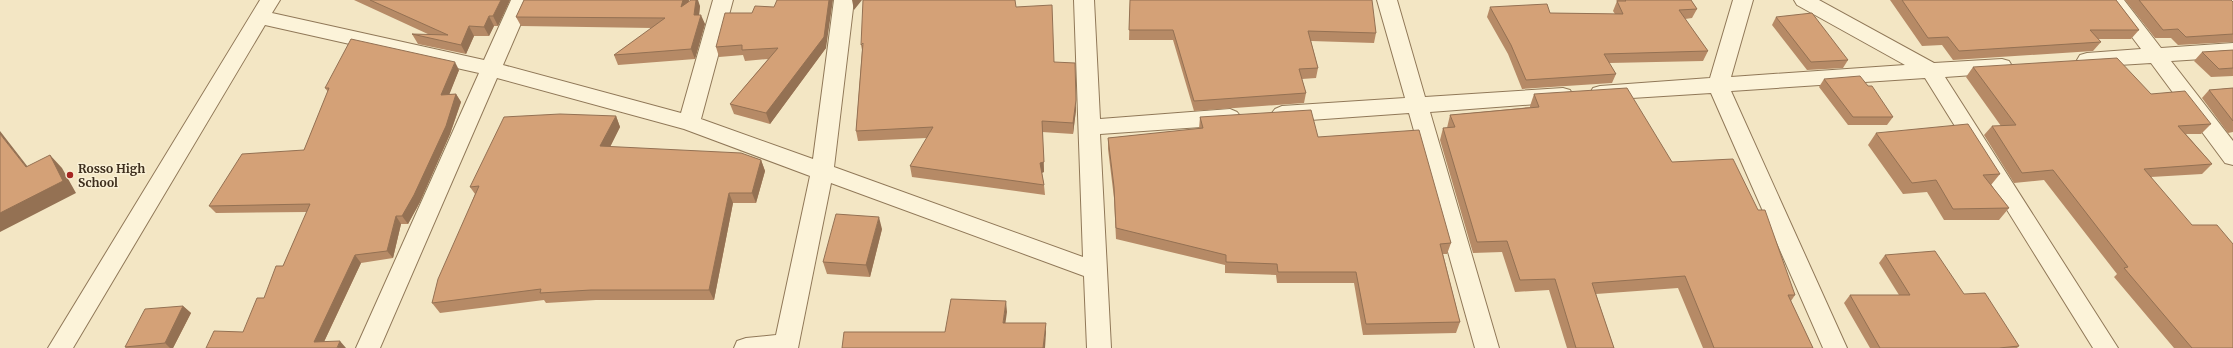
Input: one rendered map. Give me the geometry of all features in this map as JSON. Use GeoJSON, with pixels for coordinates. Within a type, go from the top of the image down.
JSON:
{"type":"FeatureCollection","features":[{"type":"Feature","properties":{"kind":"street"},"geometry":{"type":"LineString","coordinates":[[368,348],[492,69],[521,0]]}},
{"type":"Feature","properties":{"kind":"street"},"geometry":{"type":"LineString","coordinates":[[689,123],[723,0]]}},
{"type":"Feature","properties":{"kind":"street"},"geometry":{"type":"LineString","coordinates":[[746,348],[787,347],[822,173],[844,0]]}},
{"type":"Feature","properties":{"kind":"street"},"geometry":{"type":"LineString","coordinates":[[1084,0],[1099,348]]}},
{"type":"Feature","properties":{"kind":"street"},"geometry":{"type":"LineString","coordinates":[[1386,0],[1487,348]]}},
{"type":"Feature","properties":{"kind":"street"},"geometry":{"type":"LineString","coordinates":[[1743,0],[1718,85],[1834,348]]}},
{"type":"Feature","properties":{"kind":"street"},"geometry":{"type":"LineString","coordinates":[[1804,0],[1931,70],[2106,348]]}},
{"type":"Feature","properties":{"kind":"street"},"geometry":{"type":"LineString","coordinates":[[2114,0],[2233,158]]}},
{"type":"Feature","properties":{"kind":"street"},"geometry":{"type":"LineString","coordinates":[[60,348],[264,8],[689,123],[822,173],[1096,271]]}},
{"type":"Feature","properties":{"kind":"street"},"geometry":{"type":"LineString","coordinates":[[2070,61],[2233,50]]}},
{"type":"Feature","properties":{"kind":"street"},"geometry":{"type":"LineString","coordinates":[[1090,127],[2024,64]]}},
{"type":"Feature","properties":{"kind":"building"},"geometry":{"type":"Polygon","coordinates":[[[370,0],[501,0],[493,16],[489,16],[484,27],[469,26],[461,45],[412,34],[448,35],[370,0]]]}},
{"type":"Feature","properties":{"kind":"building"},"geometry":{"type":"Polygon","coordinates":[[[524,0],[683,0],[681,7],[691,0],[696,0],[694,15],[701,15],[691,49],[614,55],[665,18],[516,17],[524,0]]]}},
{"type":"Feature","properties":{"kind":"building"},"geometry":{"type":"Polygon","coordinates":[[[777,0],[829,0],[824,37],[766,113],[730,104],[778,48],[742,50],[742,45],[716,47],[725,13],[752,13],[755,6],[774,7],[777,0]]]}},
{"type":"Feature","properties":{"kind":"building"},"geometry":{"type":"Polygon","coordinates":[[[863,0],[1015,0],[1016,7],[1052,5],[1054,62],[1075,63],[1076,100],[1073,123],[1042,121],[1044,162],[1040,163],[1044,185],[910,166],[933,127],[856,131],[863,43],[861,45],[863,0]]]}},
{"type":"Feature","properties":{"kind":"building"},"geometry":{"type":"Polygon","coordinates":[[[1130,0],[1372,0],[1376,33],[1308,31],[1318,68],[1299,69],[1306,93],[1194,101],[1173,30],[1129,30],[1130,0]]]}},
{"type":"Feature","properties":{"kind":"building"},"geometry":{"type":"Polygon","coordinates":[[[1625,0],[1691,0],[1697,9],[1679,10],[1708,51],[1604,54],[1616,74],[1526,80],[1511,45],[1490,7],[1547,4],[1550,13],[1623,14],[1617,1],[1626,1],[1625,0]]]}},
{"type":"Feature","properties":{"kind":"building"},"geometry":{"type":"Polygon","coordinates":[[[1902,0],[2116,0],[2139,30],[2090,30],[2101,42],[1959,51],[1948,37],[1928,38],[1902,0]]]}},
{"type":"Feature","properties":{"kind":"building"},"geometry":{"type":"Polygon","coordinates":[[[2139,0],[2231,0],[2233,2],[2233,34],[2186,37],[2178,29],[2163,30],[2139,0]]]}},
{"type":"Feature","properties":{"kind":"building"},"geometry":{"type":"Polygon","coordinates":[[[1812,13],[1848,60],[1811,62],[1776,17],[1812,13]]]}},
{"type":"Feature","properties":{"kind":"building"},"geometry":{"type":"Polygon","coordinates":[[[351,39],[455,62],[441,95],[456,94],[446,126],[414,195],[402,216],[396,216],[387,251],[355,255],[314,342],[340,341],[337,348],[206,348],[214,331],[243,332],[257,298],[264,298],[276,266],[283,266],[310,204],[209,206],[242,154],[304,150],[329,88],[325,88],[351,39]]]}},
{"type":"Feature","properties":{"kind":"building"},"geometry":{"type":"Polygon","coordinates":[[[2233,50],[2233,68],[2219,69],[2202,52],[2233,50]]]}},
{"type":"Feature","properties":{"kind":"building"},"geometry":{"type":"Polygon","coordinates":[[[2117,58],[2151,94],[2185,91],[2211,124],[2178,126],[2212,164],[2144,169],[2192,225],[2217,225],[2233,244],[2233,348],[2192,348],[2124,268],[2128,267],[2053,170],[2022,173],[1992,126],[2016,125],[1973,67],[2117,58]]]}},
{"type":"Feature","properties":{"kind":"building"},"geometry":{"type":"Polygon","coordinates":[[[1860,76],[1868,86],[1872,86],[1893,117],[1853,117],[1824,79],[1860,76]]]}},
{"type":"Feature","properties":{"kind":"building"},"geometry":{"type":"Polygon","coordinates":[[[1627,88],[1672,162],[1733,159],[1758,210],[1765,210],[1795,295],[1788,295],[1813,348],[1714,348],[1685,276],[1592,283],[1614,348],[1576,348],[1555,279],[1520,280],[1507,241],[1477,242],[1443,128],[1455,127],[1450,115],[1539,107],[1534,94],[1627,88]]]}},
{"type":"Feature","properties":{"kind":"building"},"geometry":{"type":"Polygon","coordinates":[[[2233,88],[2233,121],[2209,90],[2233,88]]]}},
{"type":"Feature","properties":{"kind":"building"},"geometry":{"type":"Polygon","coordinates":[[[1311,110],[1318,137],[1419,130],[1451,243],[1440,244],[1460,322],[1366,324],[1356,272],[1278,272],[1277,264],[1226,262],[1226,255],[1116,228],[1114,187],[1108,138],[1203,128],[1200,117],[1311,110]]]}},
{"type":"Feature","properties":{"kind":"building"},"geometry":{"type":"Polygon","coordinates":[[[560,114],[616,116],[600,146],[741,153],[761,160],[752,193],[729,193],[709,290],[591,290],[540,293],[541,289],[432,303],[438,279],[479,186],[470,187],[504,117],[560,114]]]}},
{"type":"Feature","properties":{"kind":"building"},"geometry":{"type":"Polygon","coordinates":[[[1968,124],[2000,174],[1983,175],[2009,208],[1953,209],[1936,180],[1912,183],[1876,133],[1968,124]]]}},
{"type":"Feature","properties":{"kind":"building"},"geometry":{"type":"Polygon","coordinates":[[[0,134],[26,167],[50,155],[63,181],[0,213],[0,134]]]}},
{"type":"Feature","properties":{"kind":"building"},"geometry":{"type":"Polygon","coordinates":[[[836,214],[879,217],[866,265],[823,262],[836,214]]]}},
{"type":"Feature","properties":{"kind":"building"},"geometry":{"type":"Polygon","coordinates":[[[1935,251],[1964,294],[1985,293],[2019,346],[1999,348],[1880,348],[1850,295],[1910,295],[1885,255],[1935,251]]]}},
{"type":"Feature","properties":{"kind":"building"},"geometry":{"type":"Polygon","coordinates":[[[951,299],[1006,301],[1003,323],[1046,323],[1043,348],[842,348],[844,332],[945,332],[951,299]]]}},
{"type":"Feature","properties":{"kind":"building"},"geometry":{"type":"Polygon","coordinates":[[[183,306],[165,343],[125,347],[145,309],[183,306]]]}},
{"type":"Feature","properties":{"kind":"place","name":"Rosso High School"},"geometry":{"type":"Point","coordinates":[70,175]}}]}
